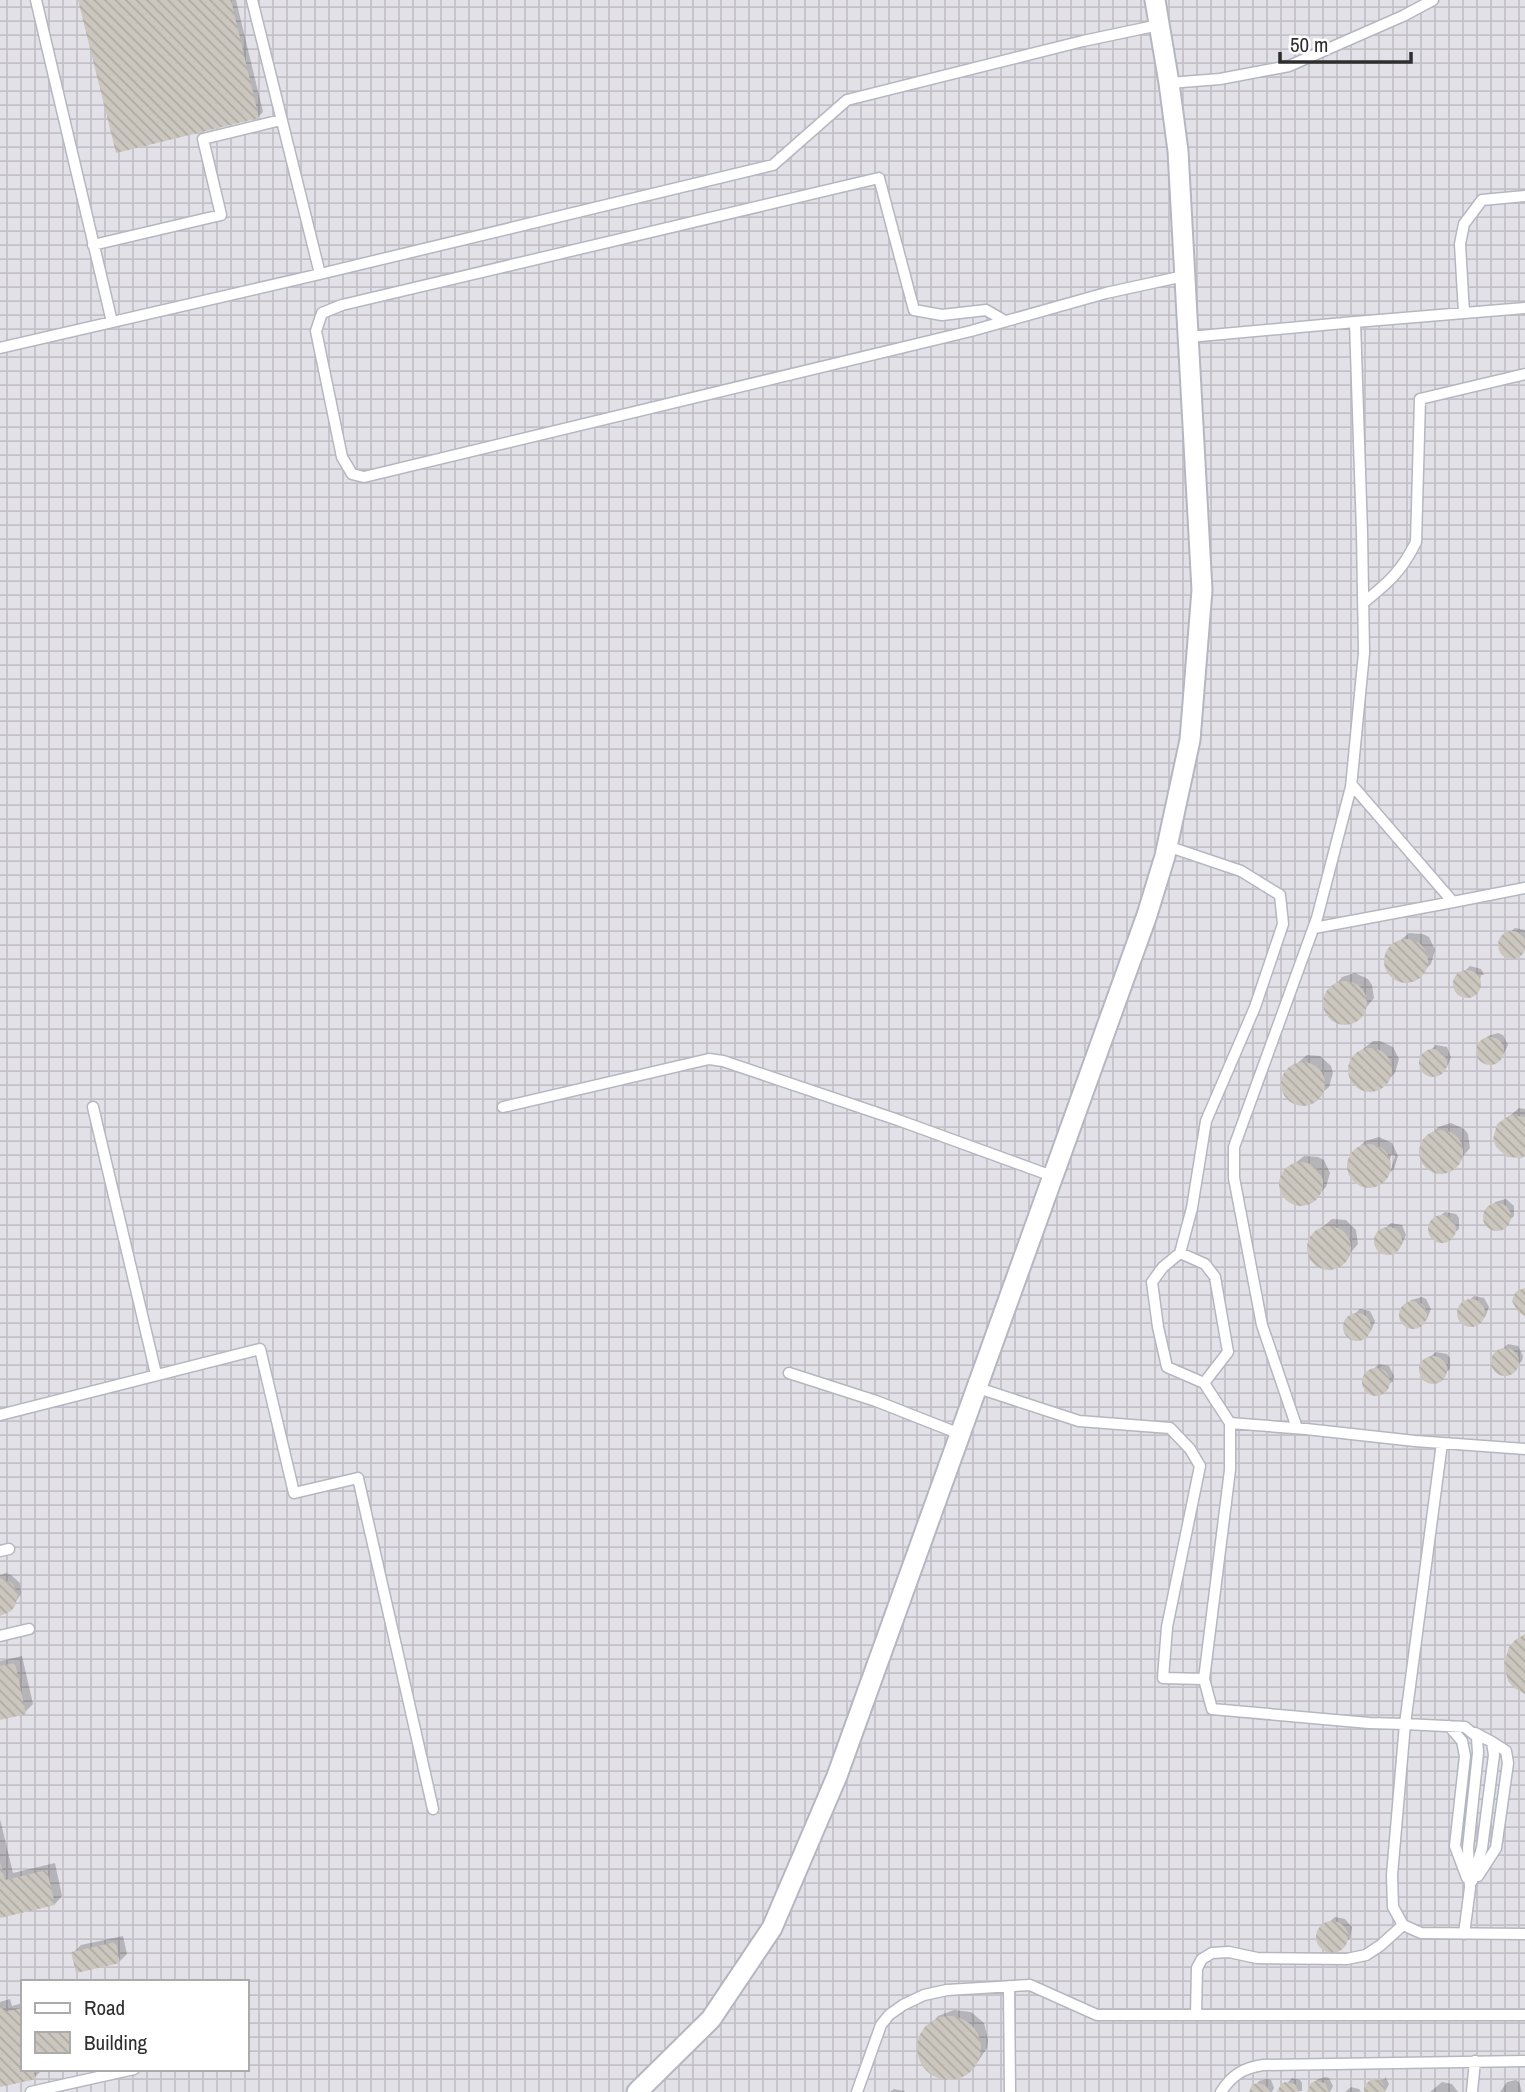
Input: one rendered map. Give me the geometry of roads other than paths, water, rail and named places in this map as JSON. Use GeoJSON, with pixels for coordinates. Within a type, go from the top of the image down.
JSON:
{"type":"FeatureCollection","features":[{"type":"Feature","properties":{"kind":"street"},"geometry":{"type":"LineString","coordinates":[[637,2092],[711,2019],[772,1928],[837,1776],[1147,915],[1167,846],[1190,740],[1202,590],[1178,150],[1155,0]]}},
{"type":"Feature","properties":{"kind":"lane"},"geometry":{"type":"LineString","coordinates":[[36,0],[112,322]]}},
{"type":"Feature","properties":{"kind":"lane"},"geometry":{"type":"LineString","coordinates":[[252,0],[320,274]]}},
{"type":"Feature","properties":{"kind":"lane"},"geometry":{"type":"LineString","coordinates":[[1169,83],[1220,79],[1289,66],[1433,0]]}},
{"type":"Feature","properties":{"kind":"lane"},"geometry":{"type":"LineString","coordinates":[[0,348],[773,165],[848,100],[1083,41],[1159,25]]}},
{"type":"Feature","properties":{"kind":"lane"},"geometry":{"type":"LineString","coordinates":[[93,245],[221,215],[203,139],[281,120]]}},
{"type":"Feature","properties":{"kind":"lane"},"geometry":{"type":"LineString","coordinates":[[1004,321],[986,310],[942,316],[914,310],[879,178],[342,305],[322,313],[316,331],[342,457],[352,474],[364,477],[1004,321],[1105,293],[1184,276]]}},
{"type":"Feature","properties":{"kind":"lane"},"geometry":{"type":"LineString","coordinates":[[1464,313],[1460,244],[1464,224],[1482,200],[1525,197]]}},
{"type":"Feature","properties":{"kind":"lane"},"geometry":{"type":"LineString","coordinates":[[1189,337],[1525,308]]}},
{"type":"Feature","properties":{"kind":"lane"},"geometry":{"type":"LineString","coordinates":[[1297,1428],[1262,1325],[1234,1178],[1234,1147],[1314,928],[1352,785],[1364,653],[1355,322]]}},
{"type":"Feature","properties":{"kind":"lane"},"geometry":{"type":"LineString","coordinates":[[1363,603],[1389,582],[1406,562],[1416,542],[1420,399],[1525,374]]}},
{"type":"Feature","properties":{"kind":"lane"},"geometry":{"type":"LineString","coordinates":[[1352,785],[1453,902]]}},
{"type":"Feature","properties":{"kind":"lane"},"geometry":{"type":"LineString","coordinates":[[1167,846],[1241,871],[1280,895],[1283,924],[1255,1007],[1206,1121],[1192,1208],[1180,1253],[1163,1267],[1152,1282],[1167,1367],[1204,1383],[1230,1423],[1230,1469],[1203,1679],[1212,1709],[1369,1723],[1465,1727],[1492,1742],[1494,1755],[1482,1848],[1470,1888],[1464,1934]]}},
{"type":"Feature","properties":{"kind":"lane"},"geometry":{"type":"LineString","coordinates":[[1314,928],[1525,888]]}},
{"type":"Feature","properties":{"kind":"lane"},"geometry":{"type":"LineString","coordinates":[[503,1107],[709,1059],[723,1061],[898,1120],[1052,1176]]}},
{"type":"Feature","properties":{"kind":"lane"},"geometry":{"type":"LineString","coordinates":[[93,1107],[156,1374]]}},
{"type":"Feature","properties":{"kind":"lane"},"geometry":{"type":"LineString","coordinates":[[1180,1253],[1205,1264],[1215,1276],[1228,1352],[1204,1383]]}},
{"type":"Feature","properties":{"kind":"lane"},"geometry":{"type":"LineString","coordinates":[[0,1415],[260,1349],[294,1493],[358,1478],[433,1809]]}},
{"type":"Feature","properties":{"kind":"lane"},"geometry":{"type":"LineString","coordinates":[[789,1373],[876,1401],[960,1434]]}},
{"type":"Feature","properties":{"kind":"lane"},"geometry":{"type":"LineString","coordinates":[[978,1388],[1079,1421],[1170,1428],[1190,1449],[1200,1466],[1167,1627],[1163,1678],[1203,1679]]}},
{"type":"Feature","properties":{"kind":"lane"},"geometry":{"type":"LineString","coordinates":[[1230,1423],[1525,1449]]}},
{"type":"Feature","properties":{"kind":"lane"},"geometry":{"type":"LineString","coordinates":[[1442,1443],[1405,1724],[1392,1875],[1392,1908],[1403,1925],[1421,1933],[1525,1934]]}},
{"type":"Feature","properties":{"kind":"lane"},"geometry":{"type":"LineString","coordinates":[[0,1636],[29,1629]]}},
{"type":"Feature","properties":{"kind":"lane"},"geometry":{"type":"LineString","coordinates":[[1449,1726],[1462,1741],[1465,1756],[1455,1846],[1470,1888]]}},
{"type":"Feature","properties":{"kind":"lane"},"geometry":{"type":"LineString","coordinates":[[1465,1727],[1477,1737],[1478,1753],[1468,1848],[1470,1888]]}},
{"type":"Feature","properties":{"kind":"lane"},"geometry":{"type":"LineString","coordinates":[[1196,2015],[1198,1968],[1202,1959],[1212,1953],[1229,1952],[1257,1958],[1347,1959],[1366,1955],[1403,1925]]}},
{"type":"Feature","properties":{"kind":"lane"},"geometry":{"type":"LineString","coordinates":[[857,2092],[881,2025],[888,2015],[925,1995],[947,1990],[1030,1985],[1097,2015],[1525,2015]]}},
{"type":"Feature","properties":{"kind":"lane"},"geometry":{"type":"LineString","coordinates":[[1009,1986],[1010,2092]]}},
{"type":"Feature","properties":{"kind":"lane"},"geometry":{"type":"LineString","coordinates":[[1221,2092],[1246,2067],[1263,2065],[1525,2061]]}},
{"type":"Feature","properties":{"kind":"lane"},"geometry":{"type":"LineString","coordinates":[[1472,2092],[1475,2062]]}},
{"type":"Feature","properties":{"kind":"lane"},"geometry":{"type":"LineString","coordinates":[[32,2092],[125,2071]]}}]}
